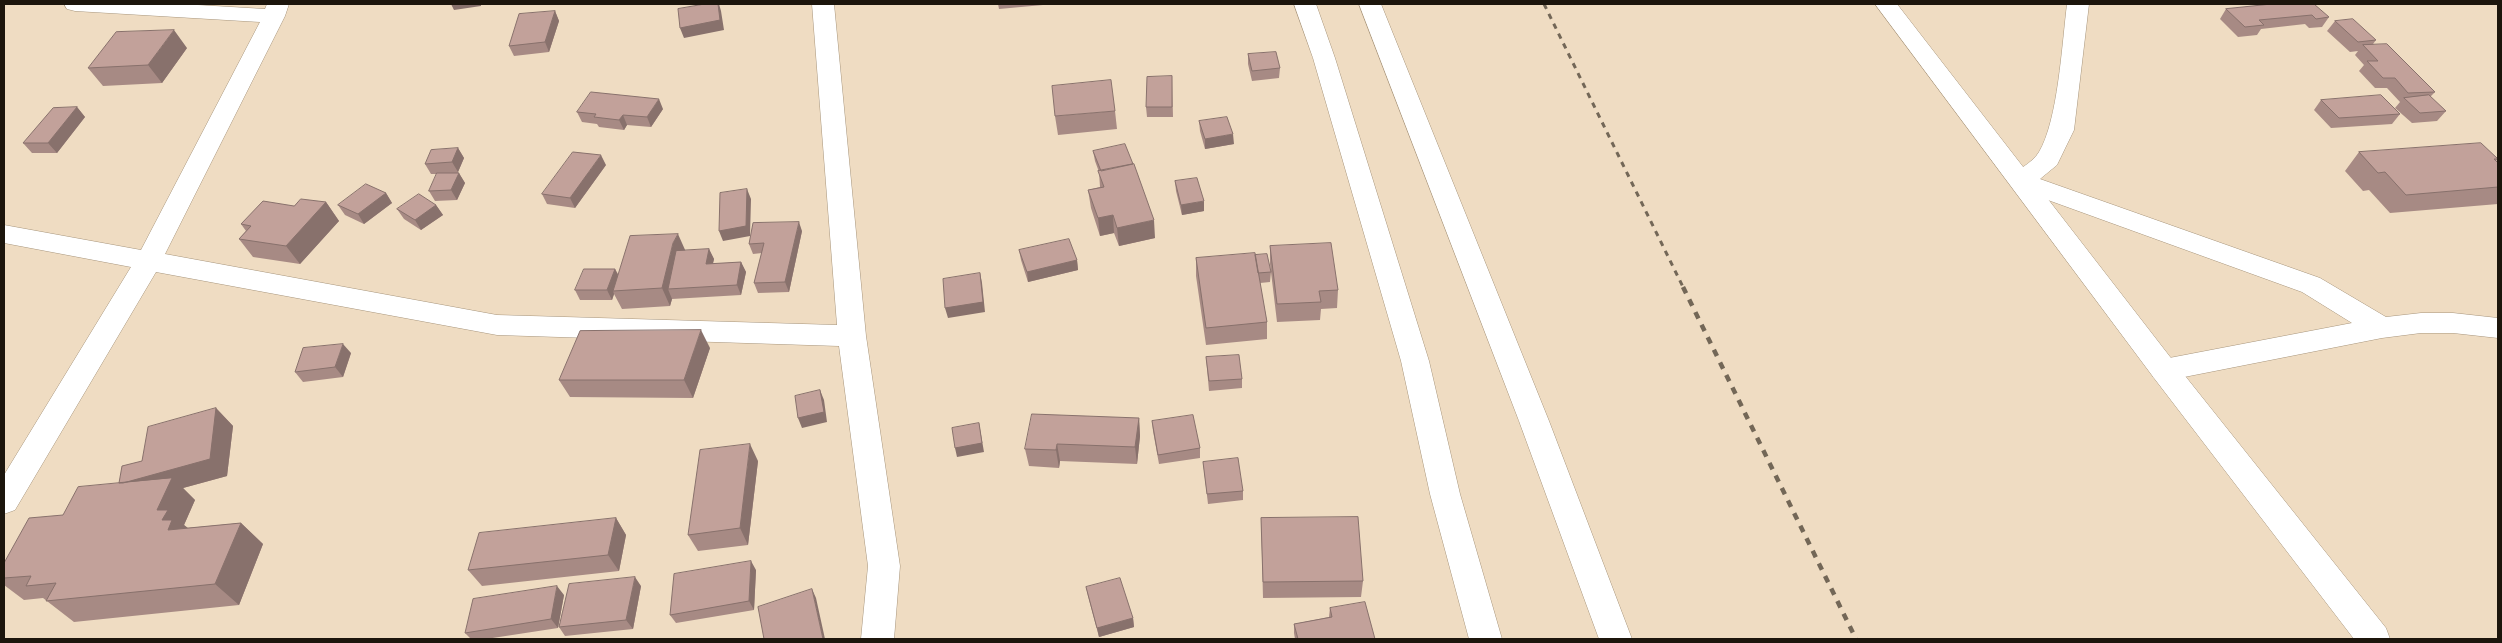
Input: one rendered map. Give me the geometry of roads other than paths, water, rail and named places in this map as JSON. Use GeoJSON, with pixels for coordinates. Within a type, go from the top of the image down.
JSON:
{"type":"FeatureCollection","features":[{"type":"Feature","properties":{"kind":"street"},"geometry":{"type":"LineString","coordinates":[[4,501],[148,262],[276,10],[75,4]]}},
{"type":"Feature","properties":{"kind":"street"},"geometry":{"type":"LineString","coordinates":[[823,4],[852,336],[884,566],[878,639]]}},
{"type":"Feature","properties":{"kind":"street"},"geometry":{"type":"LineString","coordinates":[[1305,4],[1332,85],[1415,361],[1445,494],[1486,639]]}},
{"type":"Feature","properties":{"kind":"street"},"geometry":{"type":"LineString","coordinates":[[1370,4],[1534,421],[1616,639]]}},
{"type":"Feature","properties":{"kind":"street"},"geometry":{"type":"LineString","coordinates":[[1886,4],[2164,370],[2374,639]]}},
{"type":"Feature","properties":{"kind":"street"},"geometry":{"type":"LineString","coordinates":[[2021,180],[2048,159],[2062,130],[2078,4]]}},
{"type":"Feature","properties":{"kind":"street"},"geometry":{"type":"LineString","coordinates":[[2021,180],[2311,285],[2382,328]]}},
{"type":"Feature","properties":{"kind":"street"},"geometry":{"type":"LineString","coordinates":[[4,234],[497,325],[852,336]]}},
{"type":"Feature","properties":{"kind":"street"},"geometry":{"type":"LineString","coordinates":[[2164,370],[2382,328],[2421,324],[2453,324],[2498,328]]}},
{"type":"Feature","properties":{"kind":"railway"},"geometry":{"type":"LineString","coordinates":[[1544,4],[1684,289]]}},
{"type":"Feature","properties":{"kind":"railway"},"geometry":{"type":"LineString","coordinates":[[1683,287],[1856,639]]}}]}
